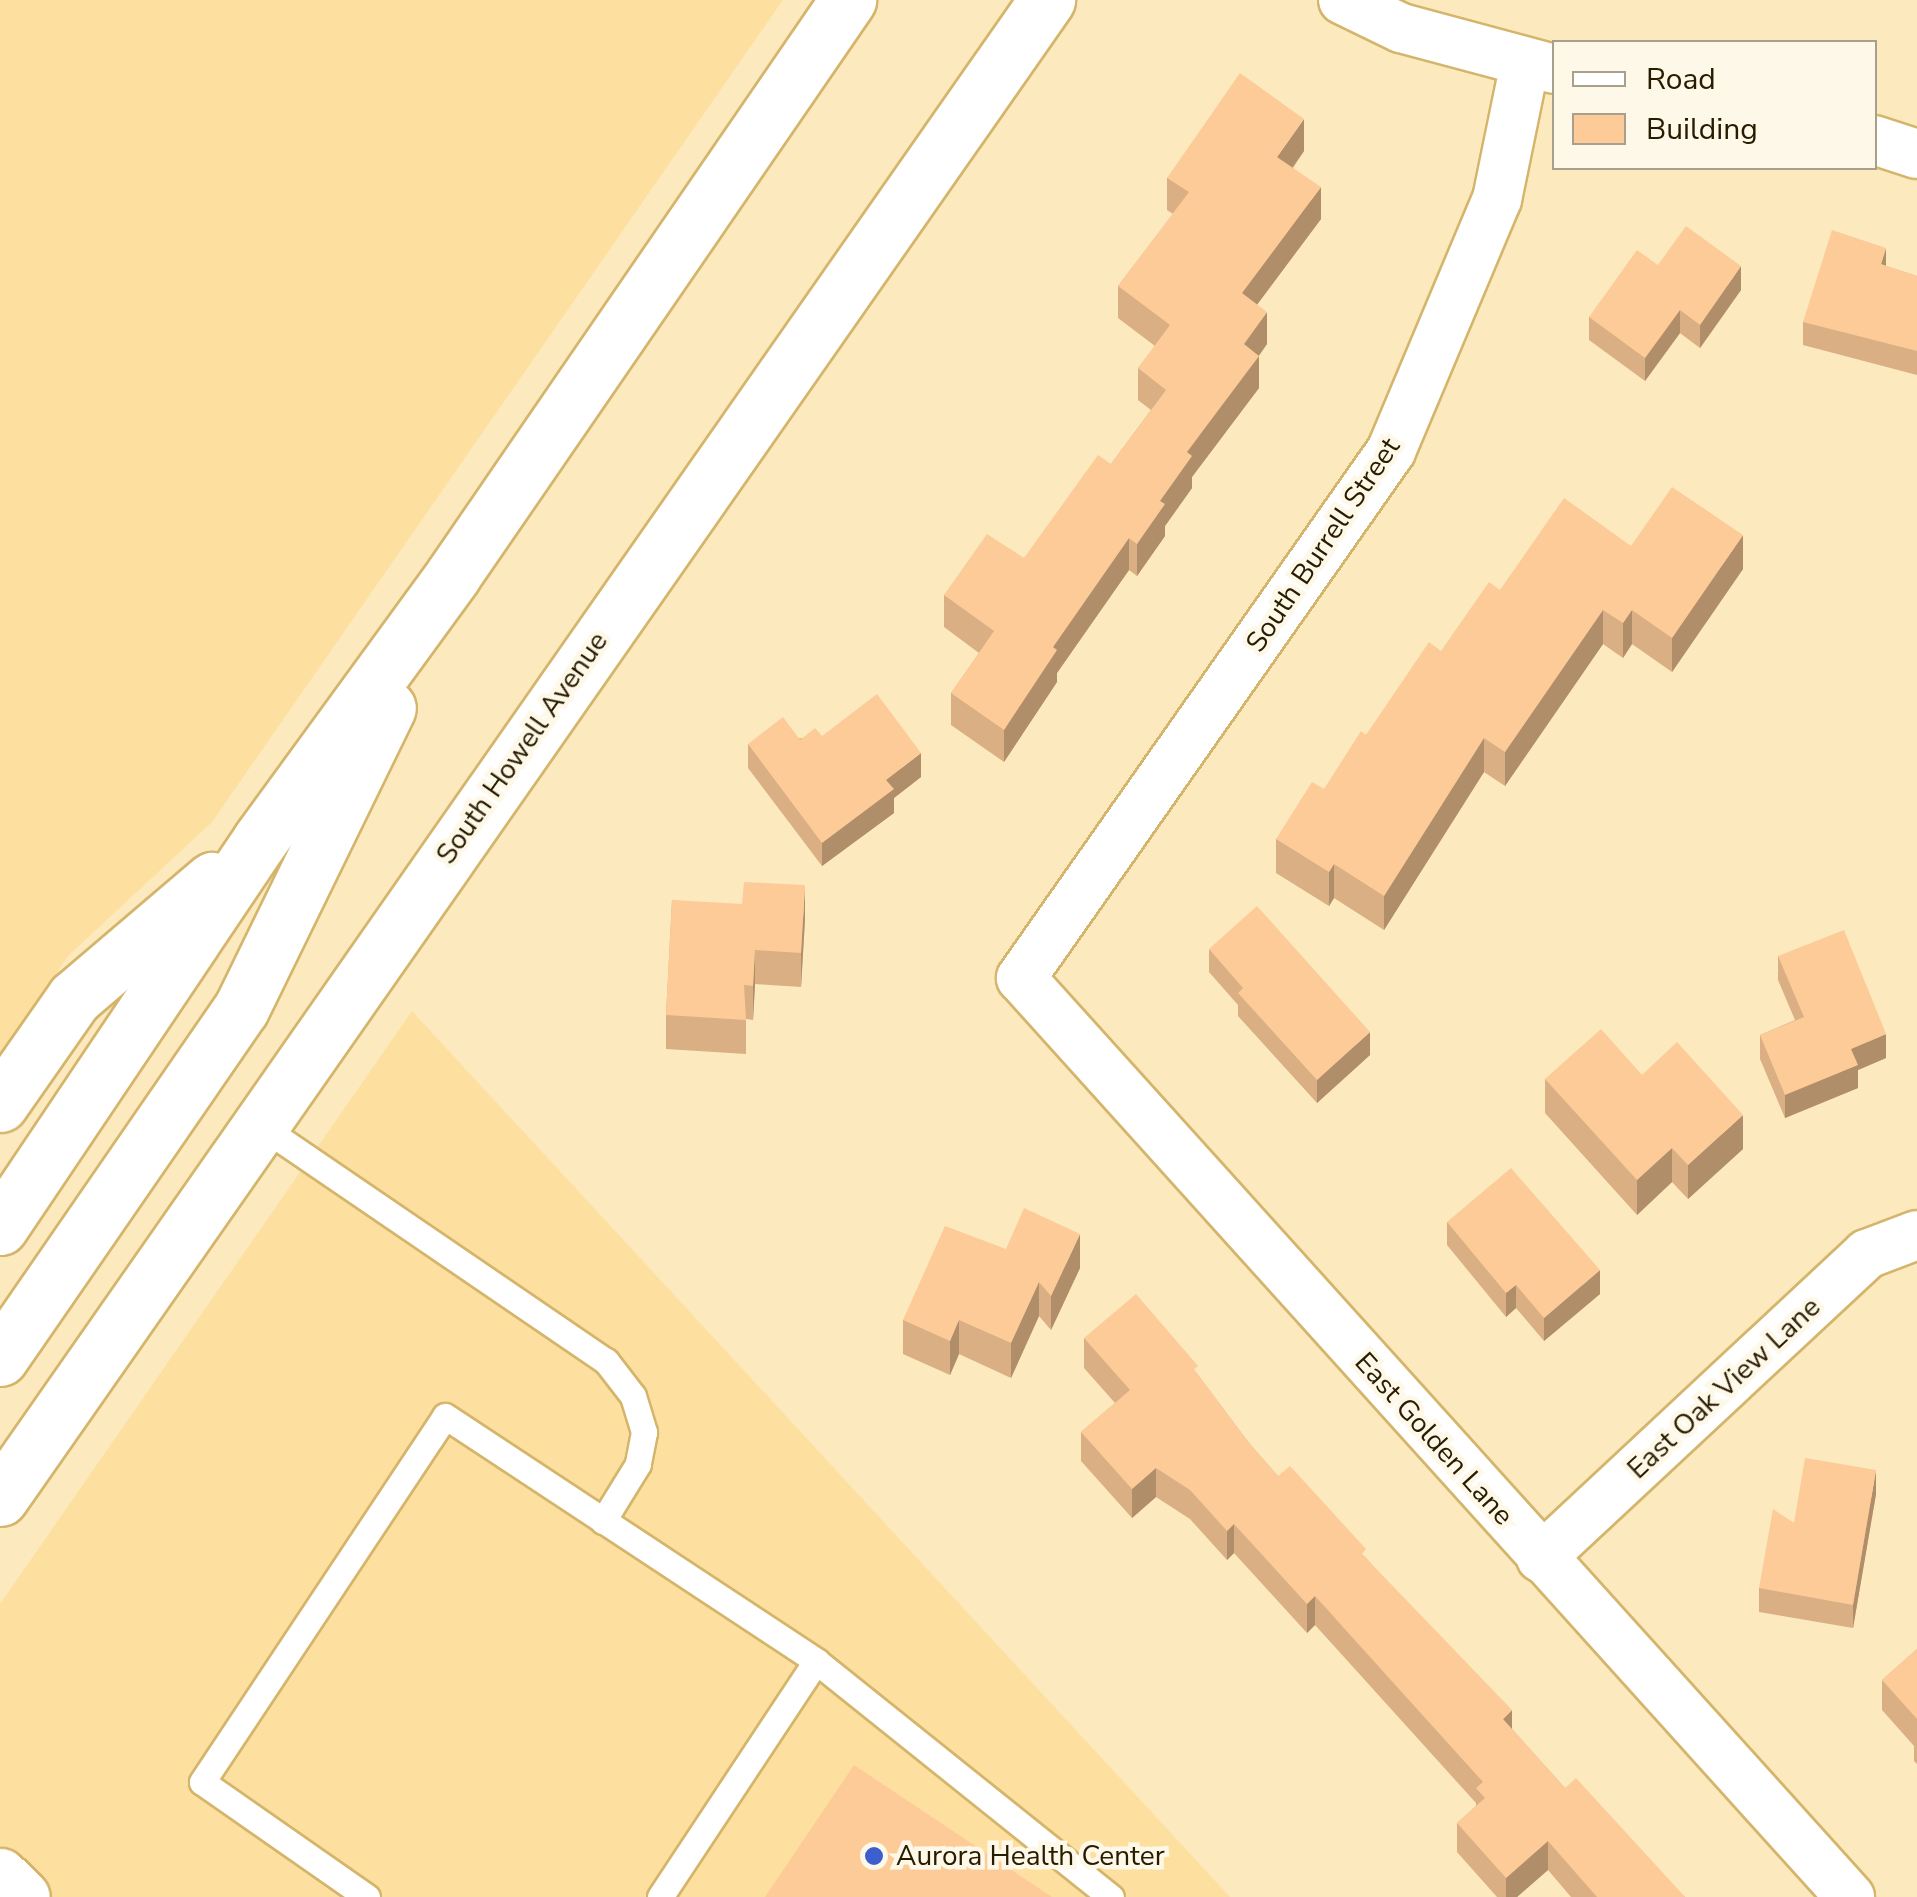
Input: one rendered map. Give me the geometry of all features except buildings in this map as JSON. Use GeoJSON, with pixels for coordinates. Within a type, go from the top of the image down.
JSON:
{"type":"FeatureCollection","features":[{"type":"Feature","properties":{"kind":"main road"},"geometry":{"type":"LineString","coordinates":[[0,1226],[260,840],[453,575],[848,0]]}},
{"type":"Feature","properties":{"kind":"main road","name":"South Howell Avenue"},"geometry":{"type":"LineString","coordinates":[[0,1498],[1047,0]]}},
{"type":"Feature","properties":{"kind":"main road"},"geometry":{"type":"LineString","coordinates":[[0,1358],[241,1009],[453,575]]}},
{"type":"Feature","properties":{"kind":"main road"},"geometry":{"type":"LineString","coordinates":[[0,1104],[74,998],[260,840]]}},
{"type":"Feature","properties":{"kind":"main road"},"geometry":{"type":"LineString","coordinates":[[0,1876],[22,1897]]}},
{"type":"Feature","properties":{"kind":"street"},"geometry":{"type":"LineString","coordinates":[[1343,0],[1401,28],[1540,66]]}},
{"type":"Feature","properties":{"kind":"street","name":"South Burrell Street"},"geometry":{"type":"LineString","coordinates":[[1021,978],[1392,451],[1497,199],[1540,66]]}},
{"type":"Feature","properties":{"kind":"street"},"geometry":{"type":"LineString","coordinates":[[1877,141],[1917,154]]}},
{"type":"Feature","properties":{"kind":"street","name":"East Golden Lane"},"geometry":{"type":"LineString","coordinates":[[1021,978],[1850,1897]]}},
{"type":"Feature","properties":{"kind":"street","name":"East Oak View Lane"},"geometry":{"type":"LineString","coordinates":[[1541,1558],[1868,1254],[1917,1235]]}},
{"type":"Feature","properties":{"kind":"lane"},"geometry":{"type":"LineString","coordinates":[[258,1124],[606,1362],[632,1396],[644,1432],[638,1464],[604,1522]]}},
{"type":"Feature","properties":{"kind":"lane"},"geometry":{"type":"LineString","coordinates":[[367,1897],[202,1782],[444,1416],[816,1661],[1111,1897]]}},
{"type":"Feature","properties":{"kind":"lane"},"geometry":{"type":"LineString","coordinates":[[660,1897],[816,1661]]}},
{"type":"Feature","properties":{"kind":"shaded area"},"geometry":{"type":"Polygon","coordinates":[[[0,0],[783,0],[212,822],[68,956],[0,1057],[0,0]]]}},
{"type":"Feature","properties":{"kind":"shaded area"},"geometry":{"type":"Polygon","coordinates":[[[412,1011],[1230,1897],[52,1897],[0,1845],[0,1604],[412,1011]]]}},
{"type":"Feature","properties":{"kind":"place","name":"Aurora Health Center"},"geometry":{"type":"Point","coordinates":[874,1856]}}]}
